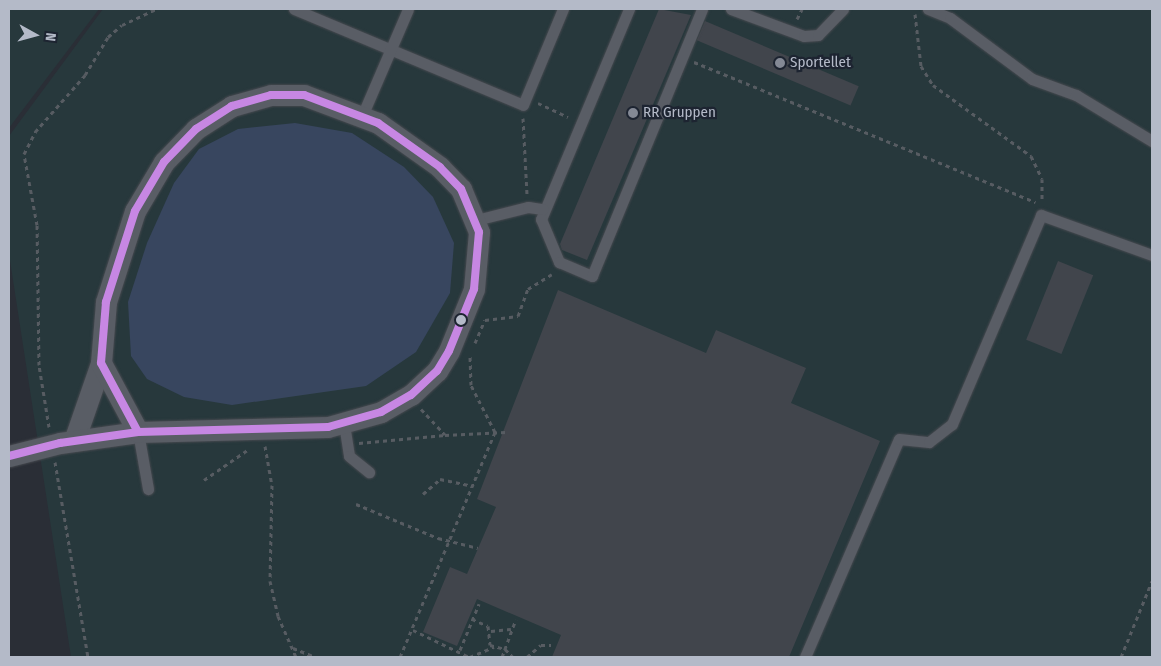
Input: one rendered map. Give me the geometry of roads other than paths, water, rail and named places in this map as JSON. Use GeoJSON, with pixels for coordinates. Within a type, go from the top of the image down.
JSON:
{"type":"FeatureCollection","features":[{"type":"Feature","properties":{"kind":"street"},"geometry":{"type":"LineString","coordinates":[[9,456],[52,445],[138,432],[267,441],[345,434],[411,395],[437,371],[468,310],[480,245],[476,220],[461,189],[440,167],[362,116],[304,95],[272,95],[232,106],[196,129],[164,162],[135,211],[106,302],[101,363],[74,441]]}},
{"type":"Feature","properties":{"kind":"street"},"geometry":{"type":"LineString","coordinates":[[101,363],[138,432]]}},
{"type":"Feature","properties":{"kind":"lane"},"geometry":{"type":"LineString","coordinates":[[294,9],[524,101],[563,9]]}},
{"type":"Feature","properties":{"kind":"lane"},"geometry":{"type":"LineString","coordinates":[[362,116],[408,9]]}},
{"type":"Feature","properties":{"kind":"lane"},"geometry":{"type":"LineString","coordinates":[[629,9],[543,210],[546,238],[559,262],[592,276],[702,9]]}},
{"type":"Feature","properties":{"kind":"lane"},"geometry":{"type":"LineString","coordinates":[[731,9],[804,36],[818,35],[843,9]]}},
{"type":"Feature","properties":{"kind":"lane"},"geometry":{"type":"LineString","coordinates":[[928,9],[950,18],[1032,79],[1076,95],[1152,141]]}},
{"type":"Feature","properties":{"kind":"lane"},"geometry":{"type":"LineString","coordinates":[[476,220],[528,207],[543,210]]}},
{"type":"Feature","properties":{"kind":"lane"},"geometry":{"type":"LineString","coordinates":[[805,657],[899,439],[928,442],[941,437],[952,424],[1041,215],[1152,255]]}},
{"type":"Feature","properties":{"kind":"lane"},"geometry":{"type":"LineString","coordinates":[[138,432],[148,490]]}},
{"type":"Feature","properties":{"kind":"lane"},"geometry":{"type":"LineString","coordinates":[[345,434],[352,463],[369,472]]}},
{"type":"Feature","properties":{"kind":"water"},"geometry":{"type":"Polygon","coordinates":[[[295,123],[352,133],[404,167],[433,197],[454,243],[450,293],[416,352],[366,386],[232,405],[184,397],[147,379],[131,356],[128,302],[147,243],[174,183],[199,149],[238,129],[295,123]]]}},
{"type":"Feature","properties":{"kind":"place","name":"Sportellet"},"geometry":{"type":"Point","coordinates":[780,63]}},
{"type":"Feature","properties":{"kind":"place","name":"RR Gruppen"},"geometry":{"type":"Point","coordinates":[633,113]}}]}
